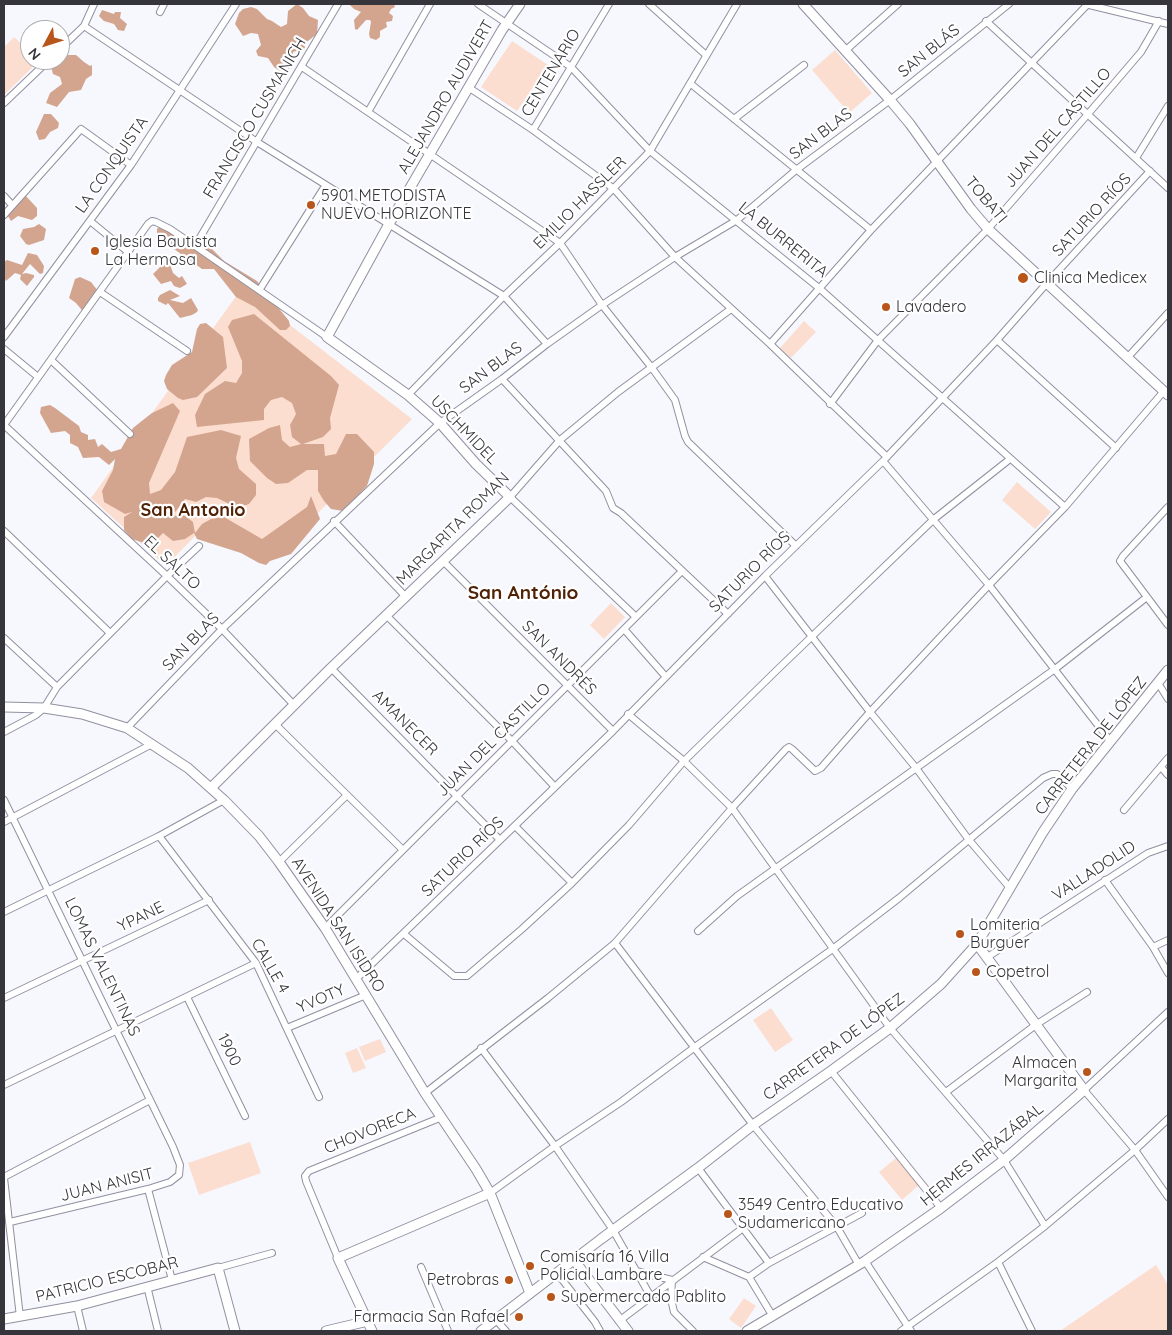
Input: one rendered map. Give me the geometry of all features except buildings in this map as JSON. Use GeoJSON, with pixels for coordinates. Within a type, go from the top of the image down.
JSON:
{"type":"FeatureCollection","features":[{"type":"Feature","properties":{"kind":"street"},"geometry":{"type":"LineString","coordinates":[[70,39],[84,26],[94,4]]}},
{"type":"Feature","properties":{"kind":"street"},"geometry":{"type":"LineString","coordinates":[[160,12],[164,4]]}},
{"type":"Feature","properties":{"kind":"street","name":"LA CONQUISTA"},"geometry":{"type":"LineString","coordinates":[[4,337],[131,165],[236,4]]}},
{"type":"Feature","properties":{"kind":"street","name":"FRANCISCO CUSMANICH"},"geometry":{"type":"LineString","coordinates":[[195,246],[338,4]]}},
{"type":"Feature","properties":{"kind":"street"},"geometry":{"type":"LineString","coordinates":[[368,112],[430,4]]}},
{"type":"Feature","properties":{"kind":"street","name":"LA BURRERITA"},"geometry":{"type":"LineString","coordinates":[[478,4],[572,67],[650,151],[819,288],[1065,507]]}},
{"type":"Feature","properties":{"kind":"street","name":"ALEJANDRO AUDIVERT"},"geometry":{"type":"LineString","coordinates":[[327,337],[389,224],[468,87],[520,4]]}},
{"type":"Feature","properties":{"kind":"street","name":"CENTENARIO"},"geometry":{"type":"LineString","coordinates":[[533,130],[609,4]]}},
{"type":"Feature","properties":{"kind":"street"},"geometry":{"type":"LineString","coordinates":[[649,4],[706,55]]}},
{"type":"Feature","properties":{"kind":"street","name":"EMILIO HASSLER"},"geometry":{"type":"LineString","coordinates":[[408,395],[504,296],[560,243],[650,151],[737,4]]}},
{"type":"Feature","properties":{"kind":"street","name":"TOBATI"},"geometry":{"type":"LineString","coordinates":[[803,4],[910,124],[936,162],[988,229],[1166,393]]}},
{"type":"Feature","properties":{"kind":"street"},"geometry":{"type":"LineString","coordinates":[[846,50],[898,4]]}},
{"type":"Feature","properties":{"kind":"street","name":"SAN BLÁS"},"geometry":{"type":"LineString","coordinates":[[890,100],[1009,4]]}},
{"type":"Feature","properties":{"kind":"street"},"geometry":{"type":"LineString","coordinates":[[770,344],[871,230],[1086,4],[1097,5],[1168,24]]}},
{"type":"Feature","properties":{"kind":"street","name":"JUAN DEL CASTILLO"},"geometry":{"type":"LineString","coordinates":[[830,404],[878,340],[988,229],[1088,114],[1141,52],[1159,21]]}},
{"type":"Feature","properties":{"kind":"street"},"geometry":{"type":"LineString","coordinates":[[986,22],[1168,188]]}},
{"type":"Feature","properties":{"kind":"street"},"geometry":{"type":"LineString","coordinates":[[84,26],[325,186],[504,296],[547,344]]}},
{"type":"Feature","properties":{"kind":"street"},"geometry":{"type":"LineString","coordinates":[[734,119],[804,65]]}},
{"type":"Feature","properties":{"kind":"street"},"geometry":{"type":"LineString","coordinates":[[302,67],[560,243],[602,305],[675,400],[684,436],[688,442],[796,546]]}},
{"type":"Feature","properties":{"kind":"street"},"geometry":{"type":"LineString","coordinates":[[4,103],[39,70]]}},
{"type":"Feature","properties":{"kind":"street"},"geometry":{"type":"LineString","coordinates":[[691,84],[871,230]]}},
{"type":"Feature","properties":{"kind":"street"},"geometry":{"type":"LineString","coordinates":[[468,87],[533,130],[614,189],[675,257],[770,344],[885,459],[989,585],[1111,742]]}},
{"type":"Feature","properties":{"kind":"street","name":"SAN BLAS"},"geometry":{"type":"LineString","coordinates":[[127,728],[222,629],[334,521],[440,423],[602,305],[736,220],[796,170],[890,100]]}},
{"type":"Feature","properties":{"kind":"street"},"geometry":{"type":"LineString","coordinates":[[1136,158],[1168,106]]}},
{"type":"Feature","properties":{"kind":"street"},"geometry":{"type":"LineString","coordinates":[[4,214],[81,129],[131,165]]}},
{"type":"Feature","properties":{"kind":"street","name":"SATURIO RÍOS"},"geometry":{"type":"LineString","coordinates":[[356,980],[613,731],[765,576],[885,459],[997,340],[1150,171]]}},
{"type":"Feature","properties":{"kind":"street"},"geometry":{"type":"LineString","coordinates":[[260,289],[325,186]]}},
{"type":"Feature","properties":{"kind":"street"},"geometry":{"type":"LineString","coordinates":[[4,196],[12,204]]}},
{"type":"Feature","properties":{"kind":"street"},"geometry":{"type":"LineString","coordinates":[[90,221],[128,252]]}},
{"type":"Feature","properties":{"kind":"street"},"geometry":{"type":"LineString","coordinates":[[4,425],[152,221],[195,246],[260,289],[327,337]]}},
{"type":"Feature","properties":{"kind":"street"},"geometry":{"type":"LineString","coordinates":[[100,292],[187,351]]}},
{"type":"Feature","properties":{"kind":"street","name":"MARGARITA ROMAN"},"geometry":{"type":"LineString","coordinates":[[211,788],[331,668],[510,497],[560,440],[618,392],[731,309]]}},
{"type":"Feature","properties":{"kind":"street"},"geometry":{"type":"LineString","coordinates":[[1128,357],[1168,312]]}},
{"type":"Feature","properties":{"kind":"street","name":"USCHMIDEL"},"geometry":{"type":"LineString","coordinates":[[327,337],[408,395],[440,423],[476,464],[636,617]]}},
{"type":"Feature","properties":{"kind":"street"},"geometry":{"type":"LineString","coordinates":[[997,340],[1116,448]]}},
{"type":"Feature","properties":{"kind":"street"},"geometry":{"type":"LineString","coordinates":[[4,348],[38,377]]}},
{"type":"Feature","properties":{"kind":"street"},"geometry":{"type":"LineString","coordinates":[[51,360],[130,434]]}},
{"type":"Feature","properties":{"kind":"street"},"geometry":{"type":"LineString","coordinates":[[502,378],[606,491],[613,508],[621,513],[728,614]]}},
{"type":"Feature","properties":{"kind":"street"},"geometry":{"type":"LineString","coordinates":[[425,1093],[548,998],[615,943],[732,808],[787,748],[792,749],[811,769],[818,771],[870,712],[1065,507],[1166,393]]}},
{"type":"Feature","properties":{"kind":"street","name":"EL SALTO"},"geometry":{"type":"LineString","coordinates":[[4,425],[222,629],[294,705]]}},
{"type":"Feature","properties":{"kind":"street"},"geometry":{"type":"LineString","coordinates":[[404,934],[454,976],[467,976],[572,883],[629,825],[684,761],[811,637],[934,520],[1010,459]]}},
{"type":"Feature","properties":{"kind":"street"},"geometry":{"type":"LineString","coordinates":[[1168,507],[1120,561],[1168,624]]}},
{"type":"Feature","properties":{"kind":"street"},"geometry":{"type":"LineString","coordinates":[[334,521],[406,597]]}},
{"type":"Feature","properties":{"kind":"street"},"geometry":{"type":"LineString","coordinates":[[4,531],[110,634]]}},
{"type":"Feature","properties":{"kind":"street"},"geometry":{"type":"LineString","coordinates":[[4,732],[36,715],[44,708],[57,687],[199,546]]}},
{"type":"Feature","properties":{"kind":"street","name":"SAN ANDRÉS"},"geometry":{"type":"LineString","coordinates":[[444,562],[613,731]]}},
{"type":"Feature","properties":{"kind":"street","name":"JUAN DEL CASTILLO"},"geometry":{"type":"LineString","coordinates":[[325,928],[682,571]]}},
{"type":"Feature","properties":{"kind":"street"},"geometry":{"type":"LineString","coordinates":[[765,576],[811,637],[916,768],[969,840],[1010,888]]}},
{"type":"Feature","properties":{"kind":"street"},"geometry":{"type":"LineString","coordinates":[[698,930],[737,896],[1055,669],[1148,597]]}},
{"type":"Feature","properties":{"kind":"street"},"geometry":{"type":"LineString","coordinates":[[386,616],[512,741],[555,787]]}},
{"type":"Feature","properties":{"kind":"street"},"geometry":{"type":"LineString","coordinates":[[624,629],[666,677]]}},
{"type":"Feature","properties":{"kind":"street"},"geometry":{"type":"LineString","coordinates":[[4,638],[57,687]]}},
{"type":"Feature","properties":{"kind":"street","name":"AMANECER"},"geometry":{"type":"LineString","coordinates":[[331,668],[500,840]]}},
{"type":"Feature","properties":{"kind":"street","name":"CARRETERA DE LÓPEZ"},"geometry":{"type":"LineString","coordinates":[[481,1331],[753,1125],[890,1028],[941,984],[977,944],[1043,832],[1072,789],[1168,670]]}},
{"type":"Feature","properties":{"kind":"street"},"geometry":{"type":"LineString","coordinates":[[1158,683],[1168,699]]}},
{"type":"Feature","properties":{"kind":"street","name":"AVENIDA SAN ISIDRO"},"geometry":{"type":"LineString","coordinates":[[4,706],[44,708],[82,714],[127,728],[188,768],[224,800],[259,836],[325,928],[425,1093],[490,1193],[530,1293]]}},
{"type":"Feature","properties":{"kind":"street"},"geometry":{"type":"LineString","coordinates":[[628,714],[684,761],[732,808],[890,1028],[1004,1160],[1045,1226]]}},
{"type":"Feature","properties":{"kind":"street"},"geometry":{"type":"LineString","coordinates":[[275,724],[403,850]]}},
{"type":"Feature","properties":{"kind":"street"},"geometry":{"type":"LineString","coordinates":[[4,822],[152,744]]}},
{"type":"Feature","properties":{"kind":"street"},"geometry":{"type":"LineString","coordinates":[[1124,810],[1168,758]]}},
{"type":"Feature","properties":{"kind":"street"},"geometry":{"type":"LineString","coordinates":[[1161,767],[1168,776]]}},
{"type":"Feature","properties":{"kind":"street"},"geometry":{"type":"LineString","coordinates":[[372,1331],[338,1258],[490,1193],[555,1146],[621,1102],[834,948],[899,898],[1048,775],[1057,774],[1072,789]]}},
{"type":"Feature","properties":{"kind":"street"},"geometry":{"type":"LineString","coordinates":[[279,862],[347,795]]}},
{"type":"Feature","properties":{"kind":"street","name":"LOMAS VALENTINAS"},"geometry":{"type":"LineString","coordinates":[[4,800],[173,1147]]}},
{"type":"Feature","properties":{"kind":"street"},"geometry":{"type":"LineString","coordinates":[[4,912],[159,836],[224,800]]}},
{"type":"Feature","properties":{"kind":"street"},"geometry":{"type":"LineString","coordinates":[[515,826],[572,883]]}},
{"type":"Feature","properties":{"kind":"street","name":"CALLE 4"},"geometry":{"type":"LineString","coordinates":[[159,836],[256,963],[319,1097]]}},
{"type":"Feature","properties":{"kind":"street","name":"VALLADOLID"},"geometry":{"type":"LineString","coordinates":[[986,958],[1148,853],[1168,846]]}},
{"type":"Feature","properties":{"kind":"street"},"geometry":{"type":"LineString","coordinates":[[1105,880],[1153,947],[1168,974]]}},
{"type":"Feature","properties":{"kind":"street","name":"YPANE"},"geometry":{"type":"LineString","coordinates":[[4,998],[209,900]]}},
{"type":"Feature","properties":{"kind":"street"},"geometry":{"type":"LineString","coordinates":[[1153,947],[1168,940]]}},
{"type":"Feature","properties":{"kind":"street"},"geometry":{"type":"LineString","coordinates":[[615,943],[753,1125],[837,1226],[909,1329]]}},
{"type":"Feature","properties":{"kind":"street"},"geometry":{"type":"LineString","coordinates":[[977,944],[1084,1090],[1135,1150],[1168,1197]]}},
{"type":"Feature","properties":{"kind":"street"},"geometry":{"type":"LineString","coordinates":[[4,1085],[256,963]]}},
{"type":"Feature","properties":{"kind":"street"},"geometry":{"type":"LineString","coordinates":[[946,1092],[1036,1024],[1087,992]]}},
{"type":"Feature","properties":{"kind":"street","name":"YVOTY"},"geometry":{"type":"LineString","coordinates":[[287,1028],[366,995]]}},
{"type":"Feature","properties":{"kind":"street","name":"1900"},"geometry":{"type":"LineString","coordinates":[[187,997],[245,1116]]}},
{"type":"Feature","properties":{"kind":"street","name":"HERMES IRRAZÁBAL"},"geometry":{"type":"LineString","coordinates":[[747,1331],[862,1263],[941,1208],[1004,1160],[1084,1090],[1168,1012]]}},
{"type":"Feature","properties":{"kind":"street"},"geometry":{"type":"LineString","coordinates":[[482,1048],[555,1146],[614,1230],[651,1297]]}},
{"type":"Feature","properties":{"kind":"street"},"geometry":{"type":"LineString","coordinates":[[831,1071],[941,1208]]}},
{"type":"Feature","properties":{"kind":"street"},"geometry":{"type":"LineString","coordinates":[[20,1317],[4,1177],[150,1100]]}},
{"type":"Feature","properties":{"kind":"street","name":"CHOVORECA"},"geometry":{"type":"LineString","coordinates":[[338,1258],[306,1181],[309,1171],[442,1117]]}},
{"type":"Feature","properties":{"kind":"street"},"geometry":{"type":"LineString","coordinates":[[901,1331],[909,1329],[1045,1226],[1135,1150],[1168,1119]]}},
{"type":"Feature","properties":{"kind":"street","name":"JUAN ANISIT"},"geometry":{"type":"LineString","coordinates":[[10,1222],[170,1182],[179,1174],[180,1165],[173,1147]]}},
{"type":"Feature","properties":{"kind":"street"},"geometry":{"type":"LineString","coordinates":[[698,1168],[769,1263]]}},
{"type":"Feature","properties":{"kind":"street"},"geometry":{"type":"LineString","coordinates":[[148,1189],[172,1280]]}},
{"type":"Feature","properties":{"kind":"street"},"geometry":{"type":"LineString","coordinates":[[750,1277],[769,1263],[862,1213]]}},
{"type":"Feature","properties":{"kind":"street"},"geometry":{"type":"LineString","coordinates":[[619,1321],[743,1228]]}},
{"type":"Feature","properties":{"kind":"street"},"geometry":{"type":"LineString","coordinates":[[235,1331],[218,1268],[272,1253]]}},
{"type":"Feature","properties":{"kind":"street"},"geometry":{"type":"LineString","coordinates":[[703,1257],[750,1277],[772,1315]]}},
{"type":"Feature","properties":{"kind":"street"},"geometry":{"type":"LineString","coordinates":[[574,1260],[628,1331]]}},
{"type":"Feature","properties":{"kind":"street"},"geometry":{"type":"LineString","coordinates":[[998,1262],[1032,1331]]}},
{"type":"Feature","properties":{"kind":"street"},"geometry":{"type":"LineString","coordinates":[[421,1267],[448,1331]]}},
{"type":"Feature","properties":{"kind":"street","name":"PATRICIO ESCOBAR"},"geometry":{"type":"LineString","coordinates":[[4,1319],[77,1306],[218,1268]]}},
{"type":"Feature","properties":{"kind":"street"},"geometry":{"type":"LineString","coordinates":[[636,1271],[672,1280]]}},
{"type":"Feature","properties":{"kind":"street"},"geometry":{"type":"LineString","coordinates":[[557,1272],[600,1331]]}},
{"type":"Feature","properties":{"kind":"street"},"geometry":{"type":"LineString","coordinates":[[672,1280],[671,1300],[674,1312],[693,1331]]}},
{"type":"Feature","properties":{"kind":"street"},"geometry":{"type":"LineString","coordinates":[[147,1286],[158,1331]]}},
{"type":"Feature","properties":{"kind":"street"},"geometry":{"type":"LineString","coordinates":[[77,1306],[83,1331]]}},
{"type":"Feature","properties":{"kind":"street"},"geometry":{"type":"LineString","coordinates":[[496,1320],[506,1331]]}},
{"type":"Feature","properties":{"kind":"street"},"geometry":{"type":"LineString","coordinates":[[326,1331],[368,1321]]}},
{"type":"Feature","properties":{"kind":"shaded area"},"geometry":{"type":"Polygon","coordinates":[[[297,4],[309,16],[318,20],[317,34],[304,44],[305,48],[293,52],[292,63],[289,69],[281,72],[274,67],[268,58],[258,56],[256,51],[261,45],[258,34],[251,33],[243,36],[235,24],[239,13],[243,9],[251,7],[257,9],[267,19],[281,27],[287,24],[288,11],[297,4]]]}},
{"type":"Feature","properties":{"kind":"shaded area"},"geometry":{"type":"Polygon","coordinates":[[[349,4],[394,4],[395,7],[389,13],[393,16],[392,21],[386,22],[387,27],[380,31],[380,37],[376,40],[370,38],[370,20],[366,20],[357,30],[355,29],[354,20],[361,12],[349,4]]]}},
{"type":"Feature","properties":{"kind":"shaded area"},"geometry":{"type":"Polygon","coordinates":[[[102,10],[114,14],[115,12],[121,12],[120,18],[127,24],[124,31],[118,30],[114,24],[104,21],[99,16],[102,10]]]}},
{"type":"Feature","properties":{"kind":"shaded area"},"geometry":{"type":"Polygon","coordinates":[[[14,37],[20,43],[20,70],[30,70],[4,95],[4,47],[14,37]]]}},
{"type":"Feature","properties":{"kind":"shaded area"},"geometry":{"type":"Polygon","coordinates":[[[512,41],[548,65],[517,111],[481,87],[512,41]]]}},
{"type":"Feature","properties":{"kind":"shaded area"},"geometry":{"type":"Polygon","coordinates":[[[835,50],[872,93],[849,113],[812,70],[835,50]]]}},
{"type":"Feature","properties":{"kind":"shaded area"},"geometry":{"type":"Polygon","coordinates":[[[70,55],[76,55],[90,66],[92,65],[92,75],[86,79],[81,90],[69,92],[57,107],[46,103],[50,93],[62,84],[60,77],[53,74],[52,70],[70,70],[70,55]]]}},
{"type":"Feature","properties":{"kind":"shaded area"},"geometry":{"type":"Polygon","coordinates":[[[44,114],[51,114],[59,123],[58,128],[50,132],[45,139],[39,140],[36,132],[44,114]]]}},
{"type":"Feature","properties":{"kind":"shaded area"},"geometry":{"type":"Polygon","coordinates":[[[25,195],[37,208],[37,216],[32,220],[18,216],[11,221],[6,213],[25,195]]]}},
{"type":"Feature","properties":{"kind":"shaded area"},"geometry":{"type":"Polygon","coordinates":[[[39,224],[46,229],[44,240],[29,245],[26,244],[20,236],[23,229],[39,224]]]}},
{"type":"Feature","properties":{"kind":"shaded area"},"geometry":{"type":"Polygon","coordinates":[[[161,225],[195,240],[197,238],[208,245],[224,261],[257,281],[289,321],[290,326],[286,330],[280,330],[255,307],[236,297],[214,269],[202,269],[160,239],[157,235],[157,229],[161,225]]]}},
{"type":"Feature","properties":{"kind":"shaded area"},"geometry":{"type":"Polygon","coordinates":[[[28,253],[37,255],[44,266],[43,273],[40,274],[30,264],[22,274],[34,275],[27,286],[20,279],[21,275],[15,273],[6,281],[4,277],[4,262],[7,260],[22,265],[28,253]]]}},
{"type":"Feature","properties":{"kind":"shaded area"},"geometry":{"type":"Polygon","coordinates":[[[168,259],[173,273],[179,278],[182,276],[187,284],[180,288],[174,286],[171,281],[161,284],[153,274],[168,259]]]}},
{"type":"Feature","properties":{"kind":"shaded area"},"geometry":{"type":"Polygon","coordinates":[[[80,277],[91,282],[98,291],[85,314],[69,298],[75,279],[80,277]]]}},
{"type":"Feature","properties":{"kind":"shaded area"},"geometry":{"type":"Polygon","coordinates":[[[242,288],[412,419],[270,561],[198,533],[166,566],[91,498],[242,288]]]}},
{"type":"Feature","properties":{"kind":"shaded area"},"geometry":{"type":"Polygon","coordinates":[[[170,290],[180,296],[170,300],[183,303],[191,298],[198,310],[197,312],[180,318],[168,303],[166,305],[158,301],[160,295],[170,290]]]}},
{"type":"Feature","properties":{"kind":"shaded area"},"geometry":{"type":"Polygon","coordinates":[[[254,314],[331,376],[339,385],[330,418],[331,429],[323,437],[303,444],[324,444],[325,456],[336,454],[346,434],[357,434],[374,452],[374,464],[367,486],[343,511],[331,509],[324,501],[318,491],[318,470],[307,470],[288,483],[276,484],[250,461],[249,439],[269,428],[280,425],[282,440],[290,447],[301,444],[292,437],[290,425],[296,414],[292,403],[282,397],[271,400],[264,409],[264,420],[197,427],[195,415],[205,394],[225,381],[236,383],[242,373],[242,361],[228,327],[232,320],[254,314]]]}},
{"type":"Feature","properties":{"kind":"shaded area"},"geometry":{"type":"Polygon","coordinates":[[[804,321],[816,332],[791,358],[780,348],[804,321]]]}},
{"type":"Feature","properties":{"kind":"shaded area"},"geometry":{"type":"Polygon","coordinates":[[[206,323],[223,337],[227,368],[197,397],[183,400],[167,389],[164,381],[172,365],[192,352],[197,329],[200,324],[206,323]]]}},
{"type":"Feature","properties":{"kind":"shaded area"},"geometry":{"type":"Polygon","coordinates":[[[173,403],[180,411],[149,483],[150,494],[161,490],[175,472],[187,437],[221,430],[241,436],[236,458],[239,469],[256,484],[256,495],[249,504],[238,508],[217,498],[206,497],[196,502],[185,499],[172,516],[184,515],[193,522],[195,533],[202,524],[211,519],[224,517],[262,539],[307,507],[311,496],[320,519],[291,554],[270,561],[266,565],[241,553],[197,539],[194,533],[185,539],[173,541],[163,533],[155,541],[144,543],[132,539],[124,530],[124,517],[132,512],[125,514],[104,502],[102,491],[113,470],[115,459],[109,465],[99,457],[83,458],[78,447],[70,443],[70,435],[65,431],[51,433],[40,413],[41,407],[50,405],[79,426],[81,432],[88,435],[88,440],[95,439],[98,447],[102,444],[111,452],[121,449],[133,428],[143,420],[152,413],[173,403]]]}},
{"type":"Feature","properties":{"kind":"shaded area"},"geometry":{"type":"Polygon","coordinates":[[[1017,482],[1051,512],[1035,529],[1002,500],[1017,482]]]}},
{"type":"Feature","properties":{"kind":"shaded area"},"geometry":{"type":"Polygon","coordinates":[[[611,603],[625,617],[604,639],[590,625],[611,603]]]}},
{"type":"Feature","properties":{"kind":"shaded area"},"geometry":{"type":"Polygon","coordinates":[[[771,1008],[793,1040],[775,1052],[753,1020],[771,1008]]]}},
{"type":"Feature","properties":{"kind":"shaded area"},"geometry":{"type":"Polygon","coordinates":[[[380,1039],[386,1052],[365,1061],[359,1047],[380,1039]]]}},
{"type":"Feature","properties":{"kind":"shaded area"},"geometry":{"type":"Polygon","coordinates":[[[357,1048],[366,1068],[353,1073],[345,1053],[357,1048]]]}},
{"type":"Feature","properties":{"kind":"shaded area"},"geometry":{"type":"Polygon","coordinates":[[[250,1142],[261,1173],[199,1195],[188,1163],[250,1142]]]}},
{"type":"Feature","properties":{"kind":"shaded area"},"geometry":{"type":"Polygon","coordinates":[[[896,1158],[919,1185],[902,1200],[879,1172],[896,1158]]]}},
{"type":"Feature","properties":{"kind":"shaded area"},"geometry":{"type":"Polygon","coordinates":[[[1156,1265],[1168,1285],[1168,1331],[1060,1331],[1156,1265]]]}},
{"type":"Feature","properties":{"kind":"shaded area"},"geometry":{"type":"Polygon","coordinates":[[[744,1298],[756,1306],[741,1328],[729,1319],[744,1298]]]}},
{"type":"Feature","properties":{"kind":"place","name":"5901 METODISTA NUEVO HORIZONTE"},"geometry":{"type":"Point","coordinates":[311,205]}},
{"type":"Feature","properties":{"kind":"place","name":"Iglesia Bautista La Hermosa"},"geometry":{"type":"Point","coordinates":[95,251]}},
{"type":"Feature","properties":{"kind":"place","name":"Clinica Medicex"},"geometry":{"type":"Point","coordinates":[1023,278]}},
{"type":"Feature","properties":{"kind":"place","name":"Lavadero"},"geometry":{"type":"Point","coordinates":[886,307]}},
{"type":"Feature","properties":{"kind":"place","name":"Lomiteria Burguer"},"geometry":{"type":"Point","coordinates":[960,934]}},
{"type":"Feature","properties":{"kind":"place","name":"Copetrol"},"geometry":{"type":"Point","coordinates":[976,972]}},
{"type":"Feature","properties":{"kind":"place","name":"Almacen Margarita"},"geometry":{"type":"Point","coordinates":[1087,1072]}},
{"type":"Feature","properties":{"kind":"place","name":"3549 Centro Educativo Sudamericano"},"geometry":{"type":"Point","coordinates":[728,1214]}},
{"type":"Feature","properties":{"kind":"place","name":"Comisaría 16 Villa Policial Lambare"},"geometry":{"type":"Point","coordinates":[530,1266]}},
{"type":"Feature","properties":{"kind":"place","name":"Petrobras"},"geometry":{"type":"Point","coordinates":[509,1280]}},
{"type":"Feature","properties":{"kind":"place","name":"Supermercado Pablito"},"geometry":{"type":"Point","coordinates":[551,1297]}},
{"type":"Feature","properties":{"kind":"place","name":"Farmacia San Rafael"},"geometry":{"type":"Point","coordinates":[519,1317]}},
{"type":"Feature","properties":{"kind":"district","name":"San Antonio"},"geometry":{"type":"Point","coordinates":[193,511]}},
{"type":"Feature","properties":{"kind":"district","name":"San António"},"geometry":{"type":"Point","coordinates":[523,593]}}]}
